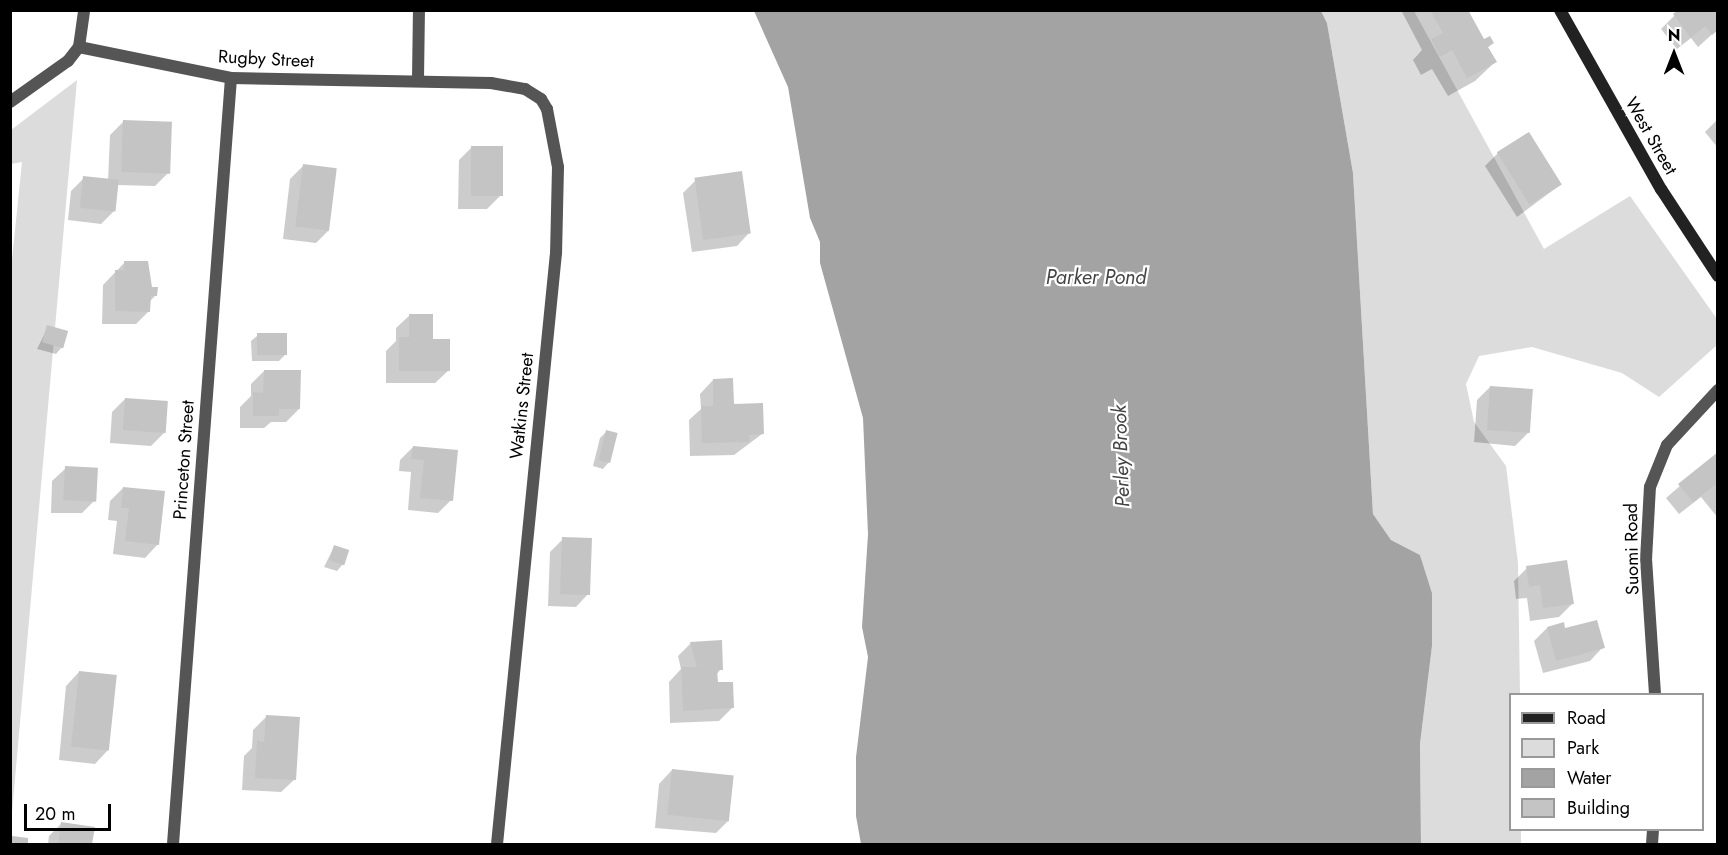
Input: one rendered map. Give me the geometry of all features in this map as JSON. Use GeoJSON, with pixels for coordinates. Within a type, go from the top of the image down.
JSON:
{"type":"FeatureCollection","features":[{"type":"Feature","properties":{"kind":"main road","name":"West Street"},"geometry":{"type":"LineString","coordinates":[[1560,10],[1661,189],[1718,276]]}},
{"type":"Feature","properties":{"kind":"street"},"geometry":{"type":"LineString","coordinates":[[10,102],[51,75],[79,47],[84,10]]}},
{"type":"Feature","properties":{"kind":"street"},"geometry":{"type":"LineString","coordinates":[[418,79],[419,10]]}},
{"type":"Feature","properties":{"kind":"street","name":"Rugby Street"},"geometry":{"type":"LineString","coordinates":[[79,47],[231,78],[418,79]]}},
{"type":"Feature","properties":{"kind":"street","name":"Princeton Street"},"geometry":{"type":"LineString","coordinates":[[173,844],[231,78]]}},
{"type":"Feature","properties":{"kind":"street","name":"Watkins Street"},"geometry":{"type":"LineString","coordinates":[[418,79],[490,83],[535,95],[541,99],[552,123],[558,167],[556,253],[498,844]]}},
{"type":"Feature","properties":{"kind":"street","name":"Suomi Road"},"geometry":{"type":"LineString","coordinates":[[1655,693],[1646,560],[1650,487],[1667,445],[1718,390]]}},
{"type":"Feature","properties":{"kind":"green space"},"geometry":{"type":"Polygon","coordinates":[[[1321,11],[1414,11],[1544,249],[1630,196],[1717,319],[1717,345],[1659,397],[1622,373],[1532,347],[1479,356],[1466,384],[1474,422],[1506,466],[1518,563],[1520,693],[1509,693],[1509,831],[1521,831],[1521,844],[1421,844],[1420,744],[1432,646],[1432,593],[1420,555],[1391,540],[1373,514],[1353,173],[1327,23],[1321,11]]]}},
{"type":"Feature","properties":{"kind":"green space"},"geometry":{"type":"Polygon","coordinates":[[[77,80],[11,824],[10,279],[22,162],[11,164],[11,130],[77,80]]]}},
{"type":"Feature","properties":{"kind":"water","name":"Parker Pond"},"geometry":{"type":"Polygon","coordinates":[[[754,11],[1321,11],[1327,23],[1353,173],[1373,514],[1391,540],[1420,555],[1432,593],[1432,646],[1420,744],[1421,844],[861,844],[856,816],[856,757],[868,657],[862,627],[868,534],[863,418],[820,263],[820,242],[810,218],[788,87],[754,11]]]}},
{"type":"Feature","properties":{"kind":"building"},"geometry":{"type":"Polygon","coordinates":[[[1430,10],[1468,10],[1484,39],[1490,36],[1494,43],[1488,47],[1497,62],[1467,78],[1452,50],[1440,57],[1431,39],[1443,33],[1430,10]]]}},
{"type":"Feature","properties":{"kind":"building"},"geometry":{"type":"Polygon","coordinates":[[[1678,10],[1716,10],[1718,30],[1712,35],[1705,26],[1691,38],[1673,14],[1678,10]]]}},
{"type":"Feature","properties":{"kind":"building"},"geometry":{"type":"Polygon","coordinates":[[[123,120],[172,122],[170,174],[121,172],[123,120]]]}},
{"type":"Feature","properties":{"kind":"building"},"geometry":{"type":"Polygon","coordinates":[[[1529,132],[1562,185],[1530,205],[1497,152],[1529,132]]]}},
{"type":"Feature","properties":{"kind":"building"},"geometry":{"type":"Polygon","coordinates":[[[471,146],[503,146],[503,196],[471,196],[471,146]]]}},
{"type":"Feature","properties":{"kind":"building"},"geometry":{"type":"Polygon","coordinates":[[[303,164],[337,168],[329,231],[295,227],[303,164]]]}},
{"type":"Feature","properties":{"kind":"building"},"geometry":{"type":"Polygon","coordinates":[[[742,171],[751,233],[703,240],[694,178],[742,171]]]}},
{"type":"Feature","properties":{"kind":"building"},"geometry":{"type":"Polygon","coordinates":[[[83,176],[119,180],[115,212],[80,208],[83,176]]]}},
{"type":"Feature","properties":{"kind":"building"},"geometry":{"type":"Polygon","coordinates":[[[124,261],[148,261],[152,287],[158,287],[157,296],[151,296],[150,312],[115,311],[115,270],[124,270],[124,261]]]}},
{"type":"Feature","properties":{"kind":"building"},"geometry":{"type":"Polygon","coordinates":[[[409,314],[433,314],[433,339],[450,339],[450,371],[399,371],[399,337],[409,337],[409,314]]]}},
{"type":"Feature","properties":{"kind":"building"},"geometry":{"type":"Polygon","coordinates":[[[47,325],[68,331],[63,348],[42,342],[47,325]]]}},
{"type":"Feature","properties":{"kind":"building"},"geometry":{"type":"Polygon","coordinates":[[[257,333],[287,333],[287,355],[257,355],[257,333]]]}},
{"type":"Feature","properties":{"kind":"building"},"geometry":{"type":"Polygon","coordinates":[[[264,370],[301,370],[300,409],[279,409],[279,416],[253,416],[253,392],[263,393],[264,370]]]}},
{"type":"Feature","properties":{"kind":"building"},"geometry":{"type":"Polygon","coordinates":[[[733,378],[734,404],[763,403],[764,434],[749,435],[749,442],[702,443],[701,406],[713,406],[713,379],[733,378]]]}},
{"type":"Feature","properties":{"kind":"building"},"geometry":{"type":"Polygon","coordinates":[[[1490,386],[1533,389],[1530,433],[1487,430],[1490,386]]]}},
{"type":"Feature","properties":{"kind":"building"},"geometry":{"type":"Polygon","coordinates":[[[125,398],[168,401],[166,433],[123,430],[125,398]]]}},
{"type":"Feature","properties":{"kind":"building"},"geometry":{"type":"Polygon","coordinates":[[[606,430],[618,433],[610,463],[599,460],[606,430]]]}},
{"type":"Feature","properties":{"kind":"building"},"geometry":{"type":"Polygon","coordinates":[[[413,446],[458,450],[453,501],[420,498],[424,460],[411,459],[413,446]]]}},
{"type":"Feature","properties":{"kind":"building"},"geometry":{"type":"Polygon","coordinates":[[[1718,452],[1718,488],[1715,485],[1693,502],[1678,484],[1718,452]]]}},
{"type":"Feature","properties":{"kind":"building"},"geometry":{"type":"Polygon","coordinates":[[[65,466],[98,468],[96,502],[63,500],[65,466]]]}},
{"type":"Feature","properties":{"kind":"building"},"geometry":{"type":"Polygon","coordinates":[[[123,487],[165,491],[159,545],[125,541],[129,508],[121,508],[123,487]]]}},
{"type":"Feature","properties":{"kind":"building"},"geometry":{"type":"Polygon","coordinates":[[[562,537],[592,538],[590,595],[560,594],[562,537]]]}},
{"type":"Feature","properties":{"kind":"building"},"geometry":{"type":"Polygon","coordinates":[[[334,545],[349,550],[344,565],[329,560],[334,545]]]}},
{"type":"Feature","properties":{"kind":"building"},"geometry":{"type":"Polygon","coordinates":[[[1567,560],[1574,604],[1543,608],[1540,585],[1529,587],[1526,566],[1567,560]]]}},
{"type":"Feature","properties":{"kind":"building"},"geometry":{"type":"Polygon","coordinates":[[[1597,620],[1605,648],[1556,661],[1547,627],[1564,622],[1565,628],[1597,620]]]}},
{"type":"Feature","properties":{"kind":"building"},"geometry":{"type":"Polygon","coordinates":[[[722,640],[723,670],[717,670],[718,682],[733,682],[734,708],[683,711],[681,667],[697,667],[690,642],[722,640]]]}},
{"type":"Feature","properties":{"kind":"building"},"geometry":{"type":"Polygon","coordinates":[[[79,671],[117,675],[109,751],[71,747],[79,671]]]}},
{"type":"Feature","properties":{"kind":"building"},"geometry":{"type":"Polygon","coordinates":[[[266,715],[300,717],[296,780],[255,778],[257,741],[264,742],[266,715]]]}},
{"type":"Feature","properties":{"kind":"building"},"geometry":{"type":"Polygon","coordinates":[[[672,769],[734,775],[729,821],[667,815],[672,769]]]}},
{"type":"Feature","properties":{"kind":"building"},"geometry":{"type":"Polygon","coordinates":[[[61,822],[95,827],[92,844],[58,844],[61,822]]]}},
{"type":"Feature","properties":{"kind":"building"},"geometry":{"type":"Polygon","coordinates":[[[12,836],[28,838],[28,844],[11,844],[12,836]]]}},
{"type":"Feature","properties":{"kind":"water label","name":"Perley Brook"},"geometry":{"type":"Point","coordinates":[1121,456]}}]}
